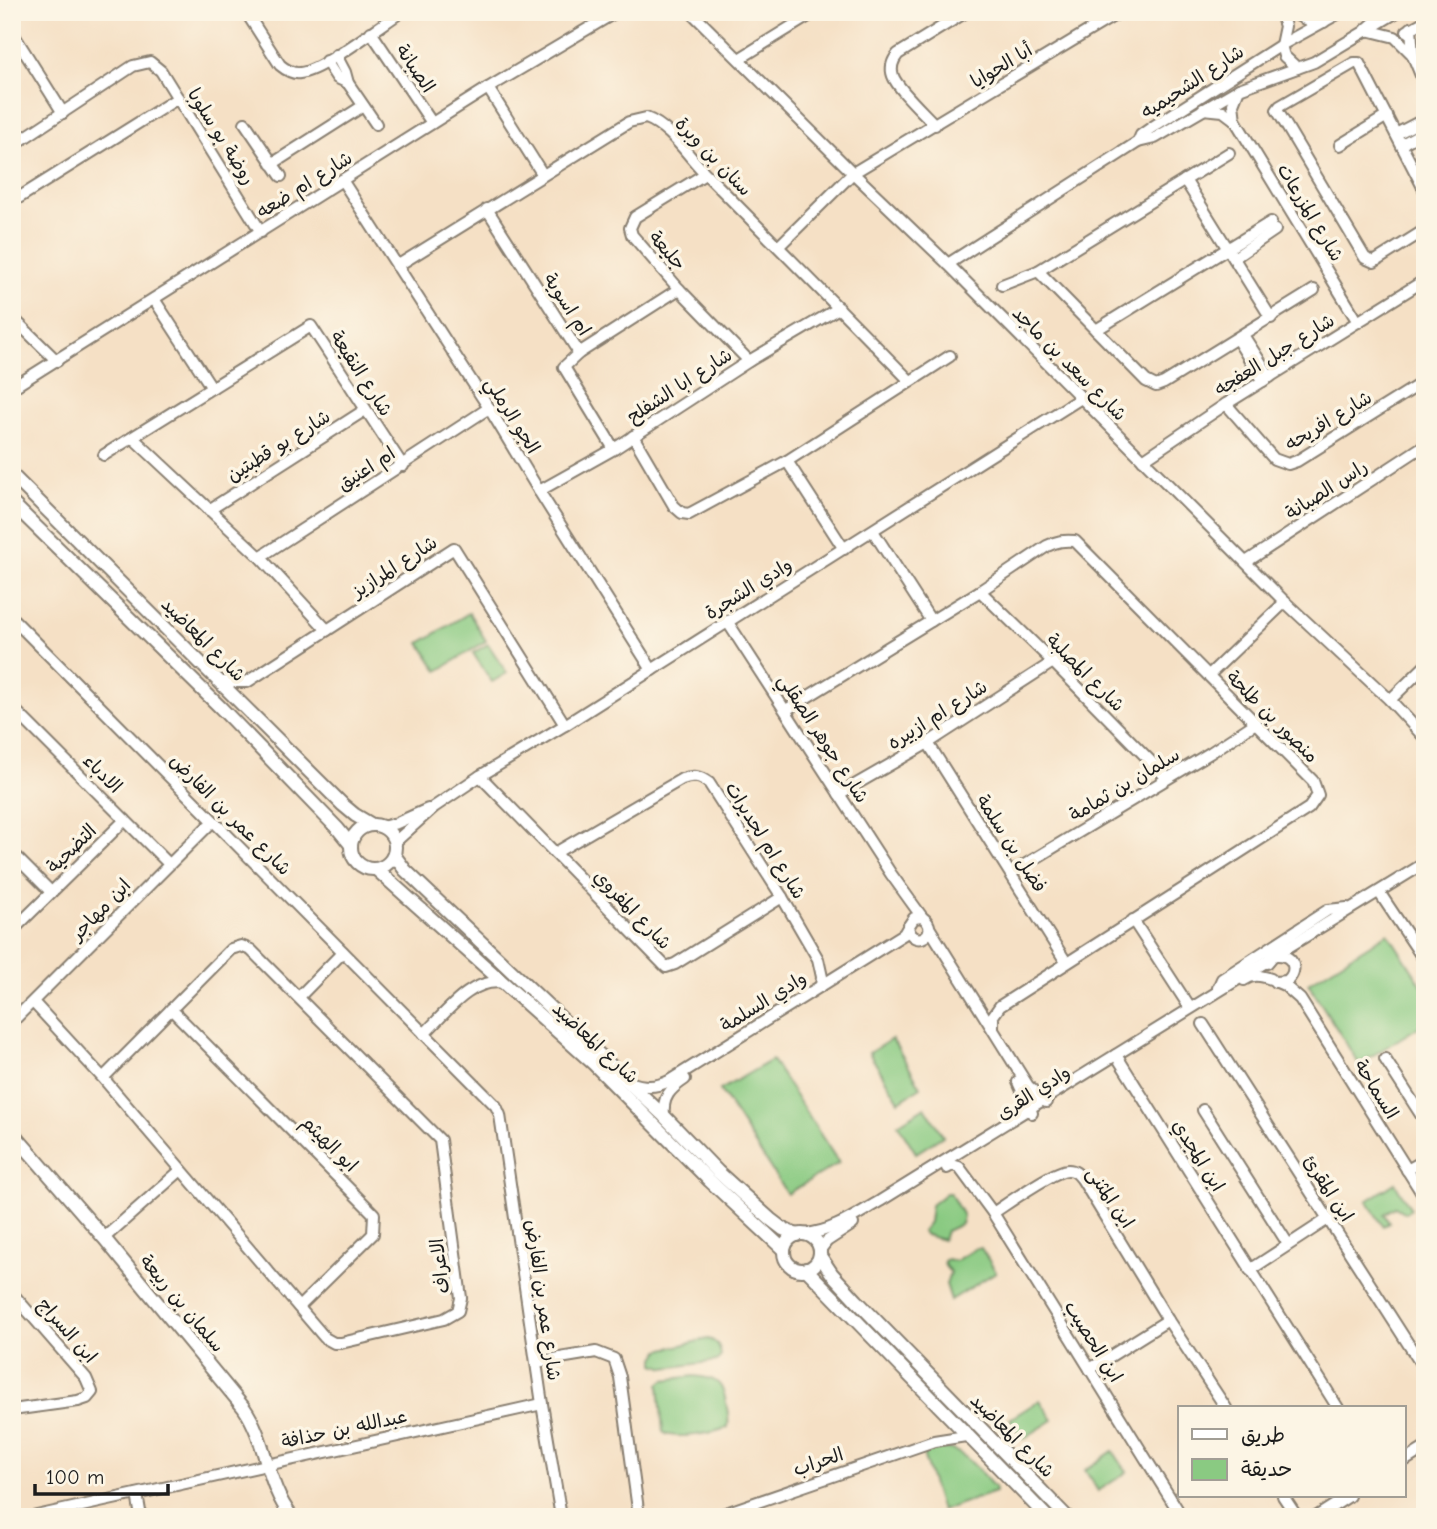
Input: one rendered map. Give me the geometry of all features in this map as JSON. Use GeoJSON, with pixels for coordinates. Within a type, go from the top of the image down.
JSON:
{"type":"FeatureCollection","features":[{"type":"Feature","properties":{"kind":"street","name":"الصبانة"},"geometry":{"type":"LineString","coordinates":[[246,12],[280,65],[287,71],[298,74],[307,72],[331,58],[401,12]]}},
{"type":"Feature","properties":{"kind":"street","name":"شارع ام ضعه"},"geometry":{"type":"LineString","coordinates":[[12,388],[488,88],[616,12]]}},
{"type":"Feature","properties":{"kind":"street","name":"شارع سعد بن ماجد"},"geometry":{"type":"LineString","coordinates":[[691,12],[948,264],[1284,602],[1390,700],[1425,737]]}},
{"type":"Feature","properties":{"kind":"street"},"geometry":{"type":"LineString","coordinates":[[738,59],[815,12]]}},
{"type":"Feature","properties":{"kind":"street"},"geometry":{"type":"LineString","coordinates":[[934,125],[892,76],[894,60],[898,54],[966,12]]}},
{"type":"Feature","properties":{"kind":"street","name":"أبا الحوايا"},"geometry":{"type":"LineString","coordinates":[[853,173],[1120,12]]}},
{"type":"Feature","properties":{"kind":"street"},"geometry":{"type":"LineString","coordinates":[[1280,12],[1285,26],[1281,45],[1284,56],[1297,68]]}},
{"type":"Feature","properties":{"kind":"street"},"geometry":{"type":"LineString","coordinates":[[1292,12],[1303,19],[1324,22]]}},
{"type":"Feature","properties":{"kind":"street","name":"شارع الشحيميه"},"geometry":{"type":"LineString","coordinates":[[1138,142],[1141,135],[1151,128],[1281,45],[1341,12]]}},
{"type":"Feature","properties":{"kind":"street"},"geometry":{"type":"LineString","coordinates":[[1367,30],[1388,12]]}},
{"type":"Feature","properties":{"kind":"street","name":"شارع الشحيميه"},"geometry":{"type":"LineString","coordinates":[[948,264],[1138,142],[1154,138],[1239,89],[1314,62],[1396,12]]}},
{"type":"Feature","properties":{"kind":"street"},"geometry":{"type":"LineString","coordinates":[[1395,37],[1425,20]]}},
{"type":"Feature","properties":{"kind":"street"},"geometry":{"type":"LineString","coordinates":[[1411,28],[1413,56],[1425,85]]}},
{"type":"Feature","properties":{"kind":"street"},"geometry":{"type":"LineString","coordinates":[[1367,30],[1395,37],[1413,56]]}},
{"type":"Feature","properties":{"kind":"street"},"geometry":{"type":"LineString","coordinates":[[12,32],[63,113],[12,146]]}},
{"type":"Feature","properties":{"kind":"street","name":"الصبانة"},"geometry":{"type":"LineString","coordinates":[[371,32],[432,123]]}},
{"type":"Feature","properties":{"kind":"street"},"geometry":{"type":"LineString","coordinates":[[331,58],[337,78],[348,83],[376,124]]}},
{"type":"Feature","properties":{"kind":"street","name":"روضة بو سلوبا"},"geometry":{"type":"LineString","coordinates":[[63,113],[133,66],[150,62],[157,65],[219,174],[261,232]]}},
{"type":"Feature","properties":{"kind":"street"},"geometry":{"type":"LineString","coordinates":[[1425,191],[1359,63],[1354,63],[1277,110],[1365,258],[1374,262],[1425,230]]}},
{"type":"Feature","properties":{"kind":"street"},"geometry":{"type":"LineString","coordinates":[[488,88],[543,175]]}},
{"type":"Feature","properties":{"kind":"street"},"geometry":{"type":"LineString","coordinates":[[1236,120],[1233,104],[1239,89]]}},
{"type":"Feature","properties":{"kind":"street"},"geometry":{"type":"LineString","coordinates":[[12,202],[177,99]]}},
{"type":"Feature","properties":{"kind":"street"},"geometry":{"type":"LineString","coordinates":[[272,164],[363,106]]}},
{"type":"Feature","properties":{"kind":"street"},"geometry":{"type":"LineString","coordinates":[[1202,109],[1215,108],[1236,120]]}},
{"type":"Feature","properties":{"kind":"street"},"geometry":{"type":"LineString","coordinates":[[1340,145],[1387,116]]}},
{"type":"Feature","properties":{"kind":"street","name":"سنان بن وبرة"},"geometry":{"type":"LineString","coordinates":[[397,266],[629,122],[646,118],[662,126],[705,174],[910,381]]}},
{"type":"Feature","properties":{"kind":"street"},"geometry":{"type":"LineString","coordinates":[[1399,139],[1425,119]]}},
{"type":"Feature","properties":{"kind":"street","name":"شارع المزرعات"},"geometry":{"type":"LineString","coordinates":[[1236,120],[1358,322]]}},
{"type":"Feature","properties":{"kind":"street"},"geometry":{"type":"LineString","coordinates":[[245,123],[281,176]]}},
{"type":"Feature","properties":{"kind":"street"},"geometry":{"type":"LineString","coordinates":[[1399,139],[1425,131]]}},
{"type":"Feature","properties":{"kind":"street"},"geometry":{"type":"LineString","coordinates":[[1002,285],[1038,271],[1229,153]]}},
{"type":"Feature","properties":{"kind":"street"},"geometry":{"type":"LineString","coordinates":[[779,246],[853,173]]}},
{"type":"Feature","properties":{"kind":"street","name":"جليعة"},"geometry":{"type":"LineString","coordinates":[[705,174],[635,217],[630,228],[632,235],[679,289],[749,361]]}},
{"type":"Feature","properties":{"kind":"street","name":"الجو الرملي"},"geometry":{"type":"LineString","coordinates":[[342,180],[489,408],[652,670]]}},
{"type":"Feature","properties":{"kind":"street"},"geometry":{"type":"LineString","coordinates":[[1185,180],[1271,318]]}},
{"type":"Feature","properties":{"kind":"street","name":"ام اسوية"},"geometry":{"type":"LineString","coordinates":[[487,209],[579,353],[679,289]]}},
{"type":"Feature","properties":{"kind":"street"},"geometry":{"type":"LineString","coordinates":[[1096,330],[1292,214]]}},
{"type":"Feature","properties":{"kind":"street"},"geometry":{"type":"LineString","coordinates":[[1038,271],[1146,381],[1156,386],[1314,290]]}},
{"type":"Feature","properties":{"kind":"street","name":"شارع جبل العفجه"},"geometry":{"type":"LineString","coordinates":[[1143,460],[1226,404],[1425,279]]}},
{"type":"Feature","properties":{"kind":"street"},"geometry":{"type":"LineString","coordinates":[[154,299],[212,387]]}},
{"type":"Feature","properties":{"kind":"street","name":"شارع ابا الشفلح"},"geometry":{"type":"LineString","coordinates":[[539,491],[614,449],[749,361],[839,308]]}},
{"type":"Feature","properties":{"kind":"street"},"geometry":{"type":"LineString","coordinates":[[12,317],[57,361]]}},
{"type":"Feature","properties":{"kind":"street","name":"شارع النقيعة"},"geometry":{"type":"LineString","coordinates":[[104,455],[311,326],[403,466]]}},
{"type":"Feature","properties":{"kind":"street"},"geometry":{"type":"LineString","coordinates":[[1240,337],[1267,379]]}},
{"type":"Feature","properties":{"kind":"street"},"geometry":{"type":"LineString","coordinates":[[579,353],[564,367],[566,374],[614,449]]}},
{"type":"Feature","properties":{"kind":"street"},"geometry":{"type":"LineString","coordinates":[[633,436],[674,506],[682,513],[698,512],[787,461],[950,356]]}},
{"type":"Feature","properties":{"kind":"street","name":"شارع افريحه"},"geometry":{"type":"LineString","coordinates":[[1226,404],[1274,459],[1288,464],[1425,381]]}},
{"type":"Feature","properties":{"kind":"street","name":"وادي الشجرة"},"geometry":{"type":"LineString","coordinates":[[394,848],[435,807],[480,776],[1081,398]]}},
{"type":"Feature","properties":{"kind":"street","name":"ام اعنيق"},"geometry":{"type":"LineString","coordinates":[[260,557],[489,408]]}},
{"type":"Feature","properties":{"kind":"street","name":"شارع بو قطبتين"},"geometry":{"type":"LineString","coordinates":[[209,510],[365,411]]}},
{"type":"Feature","properties":{"kind":"street"},"geometry":{"type":"LineString","coordinates":[[133,438],[260,557],[327,630]]}},
{"type":"Feature","properties":{"kind":"street","name":"راس الصبانة"},"geometry":{"type":"LineString","coordinates":[[1246,562],[1425,445]]}},
{"type":"Feature","properties":{"kind":"street"},"geometry":{"type":"LineString","coordinates":[[787,461],[844,549]]}},
{"type":"Feature","properties":{"kind":"street","name":"شارع المعاضيد"},"geometry":{"type":"LineString","coordinates":[[12,475],[355,816],[377,826]]}},
{"type":"Feature","properties":{"kind":"street","name":"شارع المعاضيد"},"geometry":{"type":"LineString","coordinates":[[12,503],[220,707],[351,845]]}},
{"type":"Feature","properties":{"kind":"street"},"geometry":{"type":"LineString","coordinates":[[873,531],[931,621]]}},
{"type":"Feature","properties":{"kind":"street","name":"منصور بن طلحة"},"geometry":{"type":"LineString","coordinates":[[786,709],[1057,541],[1075,541],[1313,781],[1318,790],[1317,799],[1302,813],[1000,1006]]}},
{"type":"Feature","properties":{"kind":"street","name":"شارع المرازيز"},"geometry":{"type":"LineString","coordinates":[[247,682],[454,548],[565,725]]}},
{"type":"Feature","properties":{"kind":"street"},"geometry":{"type":"LineString","coordinates":[[1425,572],[1425,586]]}},
{"type":"Feature","properties":{"kind":"street","name":"شارع المصلبة"},"geometry":{"type":"LineString","coordinates":[[980,591],[1167,778]]}},
{"type":"Feature","properties":{"kind":"street"},"geometry":{"type":"LineString","coordinates":[[1209,675],[1284,602]]}},
{"type":"Feature","properties":{"kind":"street","name":"شارع عمر بن الفارض"},"geometry":{"type":"LineString","coordinates":[[12,618],[496,1106],[500,1115],[560,1515]]}},
{"type":"Feature","properties":{"kind":"street","name":"شارع جوهر الصقلي"},"geometry":{"type":"LineString","coordinates":[[727,621],[891,874],[913,922]]}},
{"type":"Feature","properties":{"kind":"street","name":"شارع ام ازبيره"},"geometry":{"type":"LineString","coordinates":[[839,794],[928,743],[1053,662]]}},
{"type":"Feature","properties":{"kind":"street"},"geometry":{"type":"LineString","coordinates":[[1390,700],[1425,666]]}},
{"type":"Feature","properties":{"kind":"street"},"geometry":{"type":"LineString","coordinates":[[220,682],[247,682],[243,705]]}},
{"type":"Feature","properties":{"kind":"street","name":"الادباء"},"geometry":{"type":"LineString","coordinates":[[12,707],[169,864]]}},
{"type":"Feature","properties":{"kind":"street","name":"سلمان بن ثمامة"},"geometry":{"type":"LineString","coordinates":[[1011,873],[1254,724]]}},
{"type":"Feature","properties":{"kind":"street","name":"فضل بن سلمة"},"geometry":{"type":"LineString","coordinates":[[928,743],[1066,962]]}},
{"type":"Feature","properties":{"kind":"street","name":"شارع المفروي"},"geometry":{"type":"LineString","coordinates":[[480,776],[666,967],[782,897]]}},
{"type":"Feature","properties":{"kind":"street","name":"شارع ام لجديرات"},"geometry":{"type":"LineString","coordinates":[[555,852],[682,779],[698,777],[709,783],[818,959]]}},
{"type":"Feature","properties":{"kind":"street","name":"وادي الشجرة"},"geometry":{"type":"LineString","coordinates":[[377,826],[397,823],[435,807]]}},
{"type":"Feature","properties":{"kind":"street","name":"التضحية"},"geometry":{"type":"LineString","coordinates":[[12,931],[125,820]]}},
{"type":"Feature","properties":{"kind":"street","name":"ابن مهاجر"},"geometry":{"type":"LineString","coordinates":[[12,1022],[213,821]]}},
{"type":"Feature","properties":{"kind":"street"},"geometry":{"type":"LineString","coordinates":[[377,826],[390,833],[394,848],[387,864],[376,869],[366,868],[352,855],[351,845],[357,831],[377,826]]}},
{"type":"Feature","properties":{"kind":"street","name":"شارع المعاضيد"},"geometry":{"type":"LineString","coordinates":[[394,848],[405,870],[629,1082],[718,1172],[783,1229],[801,1234]]}},
{"type":"Feature","properties":{"kind":"street"},"geometry":{"type":"LineString","coordinates":[[12,853],[51,892]]}},
{"type":"Feature","properties":{"kind":"street","name":"وادي القرى"},"geometry":{"type":"LineString","coordinates":[[1117,1057],[1190,1007],[1425,863]]}},
{"type":"Feature","properties":{"kind":"street","name":"شارع المعاضيد"},"geometry":{"type":"LineString","coordinates":[[376,869],[594,1064],[710,1181],[784,1250]]}},
{"type":"Feature","properties":{"kind":"street"},"geometry":{"type":"LineString","coordinates":[[1379,892],[1425,961]]}},
{"type":"Feature","properties":{"kind":"street","name":"وادي القرى"},"geometry":{"type":"LineString","coordinates":[[1216,991],[1222,979],[1328,910],[1353,907]]}},
{"type":"Feature","properties":{"kind":"street"},"geometry":{"type":"LineString","coordinates":[[1133,920],[1190,1007]]}},
{"type":"Feature","properties":{"kind":"street"},"geometry":{"type":"LineString","coordinates":[[1030,1111],[1024,1091],[935,948],[909,933],[913,922],[928,922],[1027,1086],[1046,1101]]}},
{"type":"Feature","properties":{"kind":"street","name":"وادي السلمة"},"geometry":{"type":"LineString","coordinates":[[629,1082],[649,1087],[660,1086],[669,1081],[904,934],[913,922]]}},
{"type":"Feature","properties":{"kind":"street"},"geometry":{"type":"LineString","coordinates":[[918,938],[927,935],[930,929]]}},
{"type":"Feature","properties":{"kind":"street"},"geometry":{"type":"LineString","coordinates":[[1293,967],[1284,955],[1273,958],[1266,970],[1274,981],[1287,981],[1293,967],[1306,936]]}},
{"type":"Feature","properties":{"kind":"street","name":"وادي السلمة"},"geometry":{"type":"LineString","coordinates":[[664,1116],[664,1099],[675,1086],[898,945],[918,938]]}},
{"type":"Feature","properties":{"kind":"street","name":"الاعراف"},"geometry":{"type":"LineString","coordinates":[[33,1002],[103,1077],[325,1338],[341,1343],[450,1318],[460,1308],[461,1298],[440,1140],[250,950],[238,946],[231,949],[103,1077]]}},
{"type":"Feature","properties":{"kind":"street"},"geometry":{"type":"LineString","coordinates":[[299,997],[344,952]]}},
{"type":"Feature","properties":{"kind":"street"},"geometry":{"type":"LineString","coordinates":[[476,986],[478,959]]}},
{"type":"Feature","properties":{"kind":"street"},"geometry":{"type":"LineString","coordinates":[[818,959],[828,968],[842,974]]}},
{"type":"Feature","properties":{"kind":"street"},"geometry":{"type":"LineString","coordinates":[[818,959],[821,986]]}},
{"type":"Feature","properties":{"kind":"street","name":"السماحة"},"geometry":{"type":"LineString","coordinates":[[1293,967],[1300,999]]}},
{"type":"Feature","properties":{"kind":"street","name":"وادي القرى"},"geometry":{"type":"LineString","coordinates":[[801,1234],[820,1232],[841,1223],[1251,976],[1262,975],[1274,981]]}},
{"type":"Feature","properties":{"kind":"street","name":"السماحة"},"geometry":{"type":"LineString","coordinates":[[1274,981],[1284,985],[1300,999],[1425,1198]]}},
{"type":"Feature","properties":{"kind":"street"},"geometry":{"type":"LineString","coordinates":[[424,1034],[476,986],[489,982],[504,983]]}},
{"type":"Feature","properties":{"kind":"street"},"geometry":{"type":"LineString","coordinates":[[975,1000],[981,1004],[1000,1006],[993,1016],[993,1029]]}},
{"type":"Feature","properties":{"kind":"street","name":"ابو الهيثم"},"geometry":{"type":"LineString","coordinates":[[171,1009],[374,1214],[373,1234],[299,1307]]}},
{"type":"Feature","properties":{"kind":"street","name":"ابن المقرئ"},"geometry":{"type":"LineString","coordinates":[[1203,1024],[1425,1370]]}},
{"type":"Feature","properties":{"kind":"street","name":"ابن المجدي"},"geometry":{"type":"LineString","coordinates":[[1117,1057],[1337,1406]]}},
{"type":"Feature","properties":{"kind":"street"},"geometry":{"type":"LineString","coordinates":[[1385,1059],[1425,1121]]}},
{"type":"Feature","properties":{"kind":"street"},"geometry":{"type":"LineString","coordinates":[[1203,1110],[1288,1244]]}},
{"type":"Feature","properties":{"kind":"street","name":"وادي القرى"},"geometry":{"type":"LineString","coordinates":[[820,1253],[834,1235],[971,1153],[1030,1111]]}},
{"type":"Feature","properties":{"kind":"street","name":"سلمان بن ربيعة"},"geometry":{"type":"LineString","coordinates":[[12,1132],[104,1238],[244,1408],[256,1425],[280,1501],[292,1517]]}},
{"type":"Feature","properties":{"kind":"street","name":"ابن الحصيب"},"geometry":{"type":"LineString","coordinates":[[971,1153],[965,1158],[964,1164],[974,1185]]}},
{"type":"Feature","properties":{"kind":"street"},"geometry":{"type":"LineString","coordinates":[[1407,1170],[1425,1160]]}},
{"type":"Feature","properties":{"kind":"street","name":"ابن الحصيب"},"geometry":{"type":"LineString","coordinates":[[947,1168],[952,1165],[959,1167],[993,1213],[1182,1517]]}},
{"type":"Feature","properties":{"kind":"street"},"geometry":{"type":"LineString","coordinates":[[104,1238],[181,1170]]}},
{"type":"Feature","properties":{"kind":"street","name":"ابن المثنى"},"geometry":{"type":"LineString","coordinates":[[993,1213],[1053,1175],[1065,1170],[1075,1171],[1225,1406]]}},
{"type":"Feature","properties":{"kind":"street"},"geometry":{"type":"LineString","coordinates":[[1250,1270],[1328,1219]]}},
{"type":"Feature","properties":{"kind":"street"},"geometry":{"type":"LineString","coordinates":[[801,1234],[816,1240],[820,1253],[814,1266],[799,1270],[789,1264],[784,1250],[788,1240],[801,1234]]}},
{"type":"Feature","properties":{"kind":"street","name":"شارع المعاضيد"},"geometry":{"type":"LineString","coordinates":[[820,1253],[832,1275],[1067,1517]]}},
{"type":"Feature","properties":{"kind":"street","name":"شارع المعاضيد"},"geometry":{"type":"LineString","coordinates":[[806,1269],[966,1436],[1048,1517]]}},
{"type":"Feature","properties":{"kind":"street","name":"ابن السراج"},"geometry":{"type":"LineString","coordinates":[[12,1293],[86,1378],[92,1392],[87,1398],[78,1401],[12,1410]]}},
{"type":"Feature","properties":{"kind":"street"},"geometry":{"type":"LineString","coordinates":[[1090,1369],[1168,1320]]}},
{"type":"Feature","properties":{"kind":"street"},"geometry":{"type":"LineString","coordinates":[[536,1363],[585,1353],[604,1354],[614,1359],[620,1377],[639,1517]]}},
{"type":"Feature","properties":{"kind":"street","name":"عبدالله بن حذافة"},"geometry":{"type":"LineString","coordinates":[[32,1517],[542,1404]]}},
{"type":"Feature","properties":{"kind":"street"},"geometry":{"type":"LineString","coordinates":[[934,1441],[941,1437],[947,1428],[946,1414]]}},
{"type":"Feature","properties":{"kind":"street","name":"الحراب"},"geometry":{"type":"LineString","coordinates":[[714,1517],[934,1441],[966,1436]]}},
{"type":"Feature","properties":{"kind":"street"},"geometry":{"type":"LineString","coordinates":[[1406,1460],[1425,1448]]}},
{"type":"Feature","properties":{"kind":"street"},"geometry":{"type":"LineString","coordinates":[[137,1494],[141,1517]]}},
{"type":"Feature","properties":{"kind":"street"},"geometry":{"type":"LineString","coordinates":[[1284,1498],[1297,1517]]}},
{"type":"Feature","properties":{"kind":"street"},"geometry":{"type":"LineString","coordinates":[[1317,1517],[1346,1498]]}},
{"type":"Feature","properties":{"kind":"street"},"geometry":{"type":"LineString","coordinates":[[548,1517],[560,1515]]}},
{"type":"Feature","properties":{"kind":"green space"},"geometry":{"type":"Polygon","coordinates":[[[469,613],[486,641],[438,671],[420,643],[469,613]]]}},
{"type":"Feature","properties":{"kind":"green space"},"geometry":{"type":"Polygon","coordinates":[[[488,644],[507,673],[492,682],[473,653],[488,644]]]}},
{"type":"Feature","properties":{"kind":"green space"},"geometry":{"type":"Polygon","coordinates":[[[1388,933],[1425,990],[1425,1023],[1359,1064],[1308,983],[1388,933]]]}},
{"type":"Feature","properties":{"kind":"green space"},"geometry":{"type":"Polygon","coordinates":[[[892,1039],[921,1087],[899,1101],[869,1053],[892,1039]]]}},
{"type":"Feature","properties":{"kind":"green space"},"geometry":{"type":"Polygon","coordinates":[[[772,1060],[839,1163],[787,1194],[720,1090],[772,1060]]]}},
{"type":"Feature","properties":{"kind":"green space"},"geometry":{"type":"Polygon","coordinates":[[[925,1107],[943,1136],[916,1153],[898,1124],[925,1107]]]}},
{"type":"Feature","properties":{"kind":"green space"},"geometry":{"type":"Polygon","coordinates":[[[1395,1183],[1411,1209],[1405,1213],[1395,1207],[1384,1214],[1389,1223],[1383,1226],[1367,1201],[1395,1183]]]}},
{"type":"Feature","properties":{"kind":"green space"},"geometry":{"type":"Polygon","coordinates":[[[946,1193],[950,1193],[963,1216],[961,1224],[946,1231],[943,1240],[926,1235],[922,1231],[929,1222],[931,1205],[946,1193]]]}},
{"type":"Feature","properties":{"kind":"green space"},"geometry":{"type":"Polygon","coordinates":[[[976,1248],[981,1248],[996,1272],[951,1300],[946,1284],[950,1272],[944,1261],[955,1261],[976,1248]]]}},
{"type":"Feature","properties":{"kind":"green space"},"geometry":{"type":"Polygon","coordinates":[[[708,1339],[714,1341],[719,1348],[721,1356],[717,1361],[665,1368],[655,1364],[660,1350],[708,1339]]]}},
{"type":"Feature","properties":{"kind":"green space"},"geometry":{"type":"Polygon","coordinates":[[[694,1376],[713,1380],[720,1385],[725,1396],[728,1427],[705,1434],[668,1435],[663,1432],[659,1384],[664,1380],[694,1376]]]}},
{"type":"Feature","properties":{"kind":"green space"},"geometry":{"type":"Polygon","coordinates":[[[1040,1400],[1053,1420],[1023,1439],[1010,1419],[1040,1400]]]}},
{"type":"Feature","properties":{"kind":"green space"},"geometry":{"type":"Polygon","coordinates":[[[941,1448],[950,1449],[965,1457],[995,1488],[995,1492],[941,1511],[923,1454],[941,1448]]]}},
{"type":"Feature","properties":{"kind":"green space"},"geometry":{"type":"Polygon","coordinates":[[[1113,1451],[1127,1472],[1098,1491],[1085,1470],[1113,1451]]]}}]}
